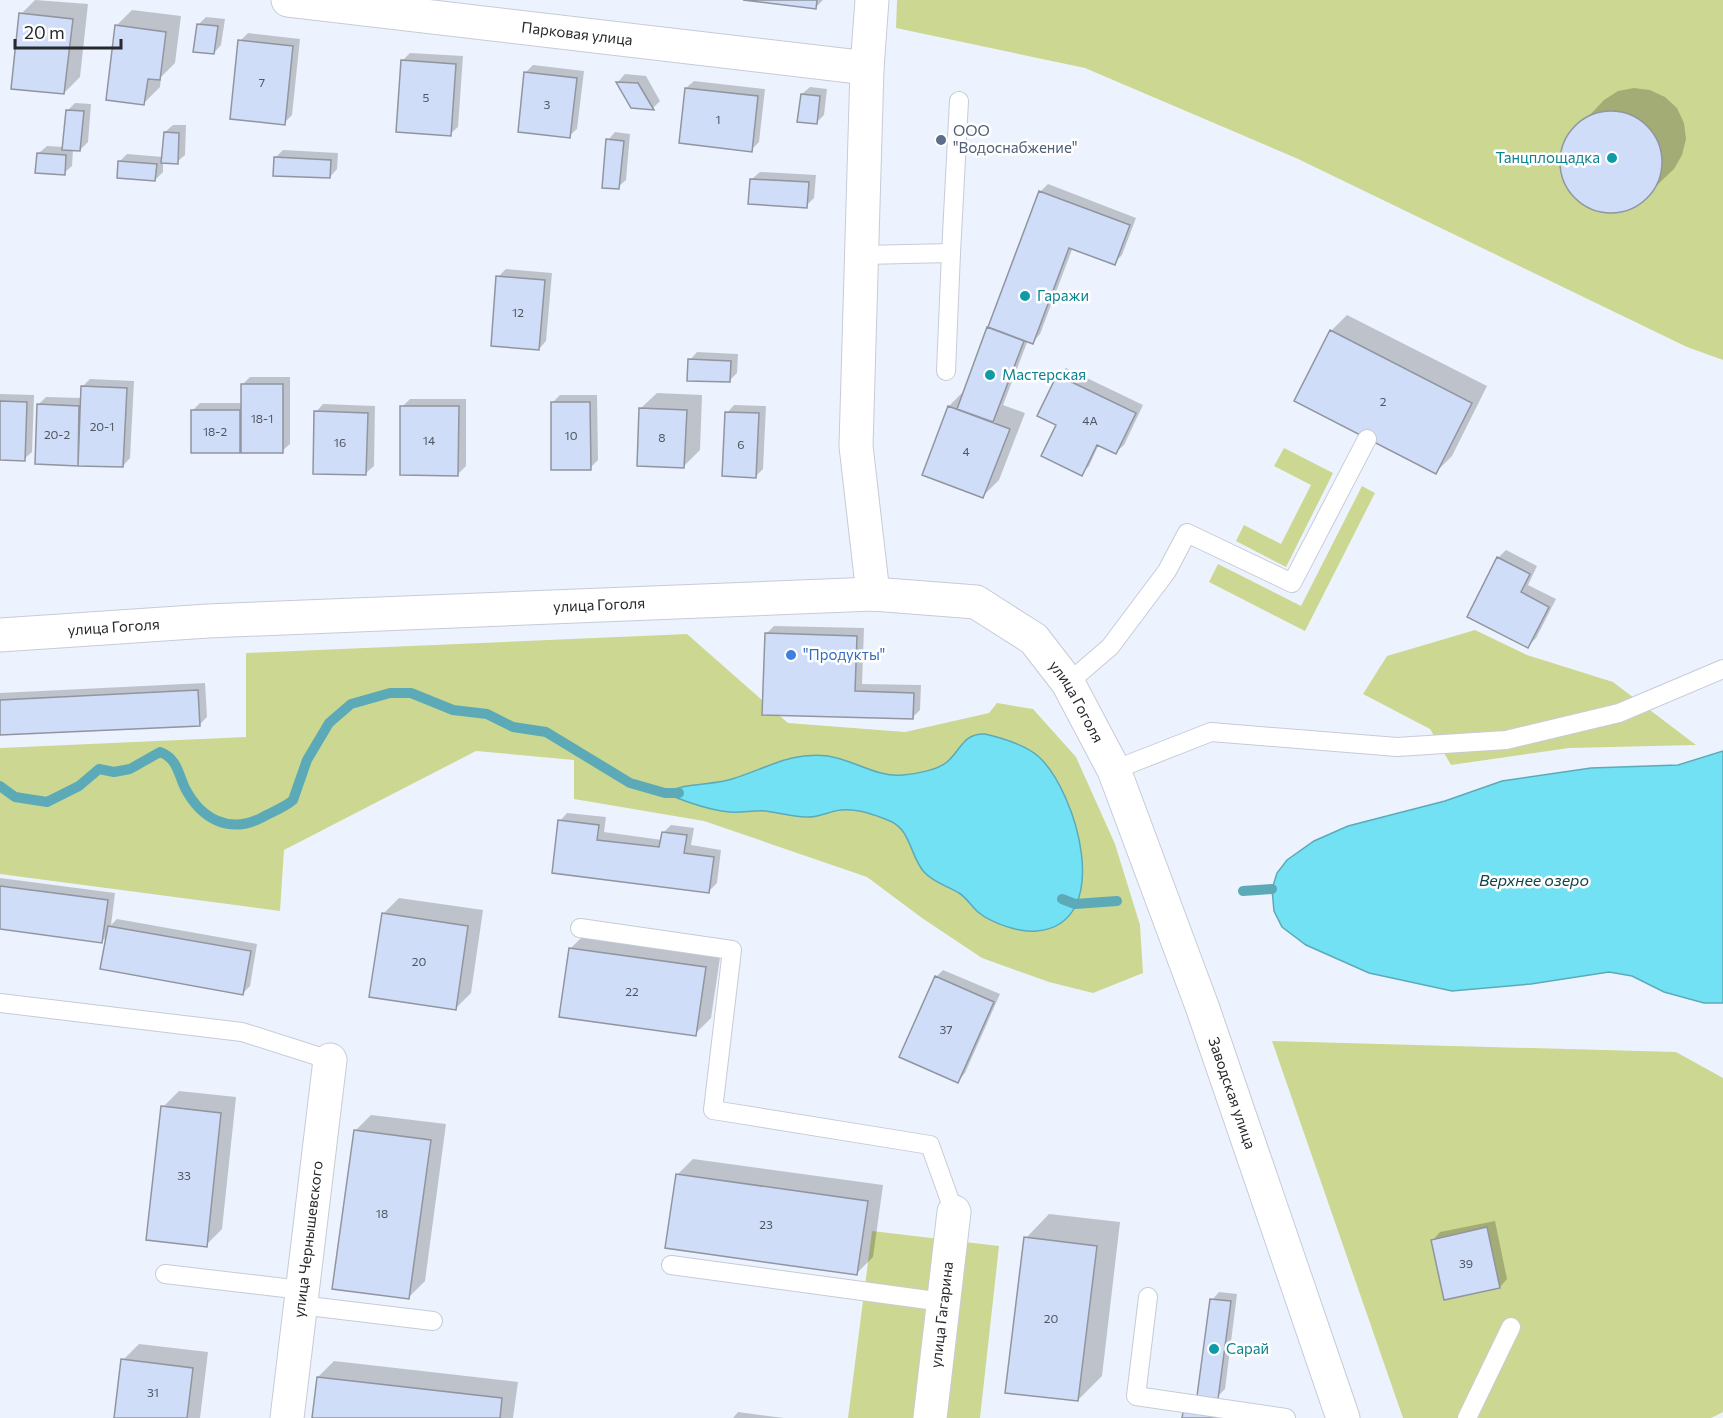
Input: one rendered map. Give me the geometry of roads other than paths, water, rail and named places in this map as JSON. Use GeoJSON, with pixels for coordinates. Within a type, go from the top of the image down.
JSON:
{"type":"FeatureCollection","features":[{"type":"Feature","properties":{"kind":"main road","name":"Парковая улица"},"geometry":{"type":"LineString","coordinates":[[288,0],[867,68]]}},
{"type":"Feature","properties":{"kind":"main road"},"geometry":{"type":"LineString","coordinates":[[872,0],[867,68],[856,446],[873,594]]}},
{"type":"Feature","properties":{"kind":"main road","name":"улица Гоголя"},"geometry":{"type":"LineString","coordinates":[[0,634],[208,621],[873,594],[976,602],[1034,639],[1068,683],[1114,770]]}},
{"type":"Feature","properties":{"kind":"main road","name":"Заводская улица"},"geometry":{"type":"LineString","coordinates":[[1114,770],[1203,1009],[1343,1418]]}},
{"type":"Feature","properties":{"kind":"main road","name":"улица Чернышевского"},"geometry":{"type":"LineString","coordinates":[[287,1418],[330,1060]]}},
{"type":"Feature","properties":{"kind":"main road","name":"улица Гагарина"},"geometry":{"type":"LineString","coordinates":[[930,1418],[954,1212]]}},
{"type":"Feature","properties":{"kind":"lane"},"geometry":{"type":"LineString","coordinates":[[946,371],[959,101]]}},
{"type":"Feature","properties":{"kind":"lane"},"geometry":{"type":"LineString","coordinates":[[863,255],[951,253]]}},
{"type":"Feature","properties":{"kind":"lane"},"geometry":{"type":"LineString","coordinates":[[1068,683],[1110,647],[1167,571],[1187,533],[1292,583],[1367,439]]}},
{"type":"Feature","properties":{"kind":"lane"},"geometry":{"type":"LineString","coordinates":[[1114,770],[1210,732],[1397,747],[1506,740],[1619,713],[1723,669]]}},
{"type":"Feature","properties":{"kind":"lane"},"geometry":{"type":"LineString","coordinates":[[580,928],[732,950],[713,1110],[930,1145],[954,1212]]}},
{"type":"Feature","properties":{"kind":"lane"},"geometry":{"type":"LineString","coordinates":[[0,1003],[242,1032],[330,1060]]}},
{"type":"Feature","properties":{"kind":"lane"},"geometry":{"type":"LineString","coordinates":[[671,1265],[944,1302]]}},
{"type":"Feature","properties":{"kind":"lane"},"geometry":{"type":"LineString","coordinates":[[165,1274],[433,1321]]}},
{"type":"Feature","properties":{"kind":"lane"},"geometry":{"type":"LineString","coordinates":[[1148,1297],[1136,1396],[1286,1418]]}},
{"type":"Feature","properties":{"kind":"lane"},"geometry":{"type":"LineString","coordinates":[[1467,1418],[1511,1327]]}},
{"type":"Feature","properties":{"kind":"water"},"geometry":{"type":"Polygon","coordinates":[[[985,734],[1021,746],[1039,757],[1053,774],[1066,798],[1076,826],[1081,854],[1082,882],[1076,906],[1061,923],[1037,931],[1014,929],[990,920],[978,912],[959,893],[932,879],[919,866],[906,837],[897,825],[879,816],[847,810],[811,817],[766,811],[730,812],[697,805],[665,793],[682,787],[732,779],[802,756],[838,758],[884,774],[920,773],[943,765],[972,736],[985,734]]]}},
{"type":"Feature","properties":{"kind":"water","name":"Верхнее озеро"},"geometry":{"type":"Polygon","coordinates":[[[1723,751],[1723,1003],[1704,1003],[1664,992],[1632,976],[1609,972],[1531,984],[1452,991],[1369,973],[1306,945],[1282,927],[1274,911],[1272,889],[1277,873],[1287,860],[1314,841],[1348,826],[1445,801],[1502,781],[1591,768],[1678,765],[1723,751]]]}},
{"type":"Feature","properties":{"kind":"waterway"},"geometry":{"type":"LineString","coordinates":[[0,786],[15,797],[47,802],[79,786],[99,769],[114,772],[130,769],[160,752],[174,762],[185,788],[199,808],[217,821],[227,824],[249,823],[282,808],[293,800],[307,760],[329,723],[351,704],[390,693],[411,693],[453,710],[487,714],[513,727],[546,732],[630,783],[665,793],[679,793]]}},
{"type":"Feature","properties":{"kind":"waterway"},"geometry":{"type":"LineString","coordinates":[[1243,891],[1272,889]]}},
{"type":"Feature","properties":{"kind":"waterway"},"geometry":{"type":"LineString","coordinates":[[1062,899],[1075,904],[1117,901]]}},
{"type":"Feature","properties":{"kind":"place","name":"ООО \"Водоснабжение\""},"geometry":{"type":"Point","coordinates":[941,140]}},
{"type":"Feature","properties":{"kind":"place","name":"Танцплощадка"},"geometry":{"type":"Point","coordinates":[1612,158]}},
{"type":"Feature","properties":{"kind":"place","name":"Гаражи"},"geometry":{"type":"Point","coordinates":[1025,296]}},
{"type":"Feature","properties":{"kind":"place","name":"Мастерская"},"geometry":{"type":"Point","coordinates":[990,375]}},
{"type":"Feature","properties":{"kind":"place","name":"\"Продукты\""},"geometry":{"type":"Point","coordinates":[791,655]}},
{"type":"Feature","properties":{"kind":"place","name":"Сарай"},"geometry":{"type":"Point","coordinates":[1214,1349]}}]}
